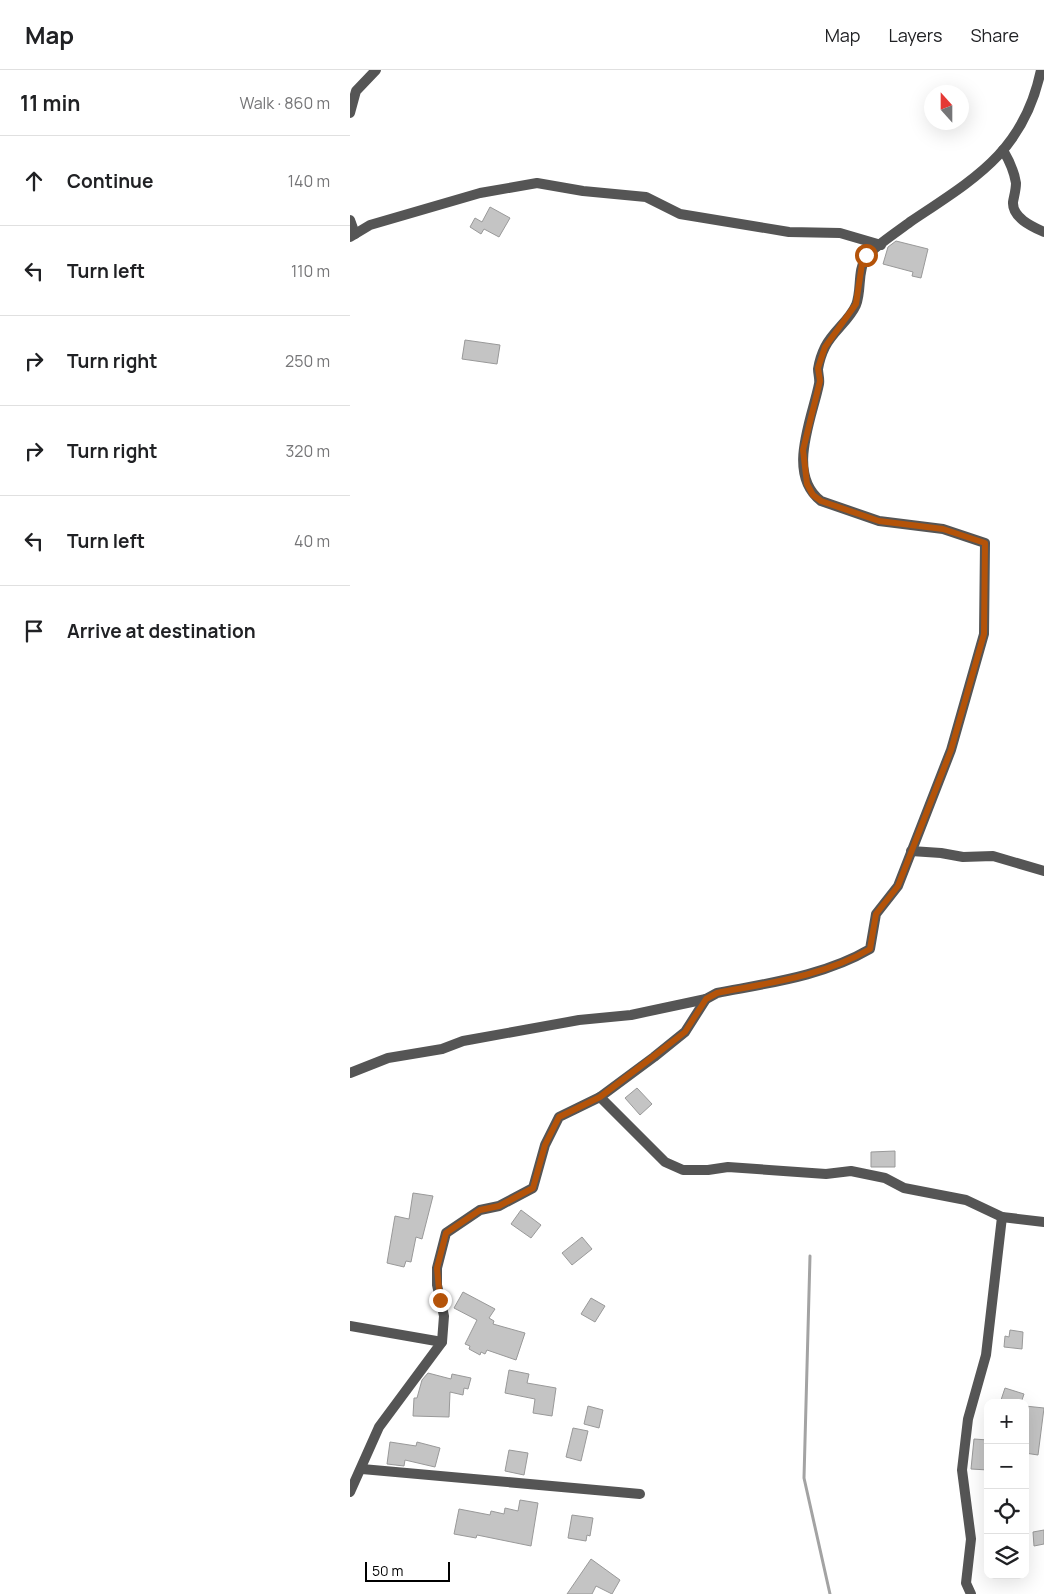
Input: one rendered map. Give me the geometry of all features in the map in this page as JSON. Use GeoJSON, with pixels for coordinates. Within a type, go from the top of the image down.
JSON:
{"type":"FeatureCollection","features":[{"type":"Feature","properties":{"kind":"street"},"geometry":{"type":"LineString","coordinates":[[350,113],[356,91],[376,70]]}},
{"type":"Feature","properties":{"kind":"street"},"geometry":{"type":"LineString","coordinates":[[350,1073],[388,1058],[442,1049],[464,1041],[579,1020],[631,1015],[706,999],[717,993],[827,969],[848,962],[870,949],[876,914],[898,886],[951,750],[984,634],[985,543],[943,529],[879,521],[821,501],[813,495],[807,484],[803,450],[820,381],[818,368],[825,347],[856,304],[862,264],[866,255],[974,180],[1003,150],[1028,111],[1041,70]]}},
{"type":"Feature","properties":{"kind":"street"},"geometry":{"type":"LineString","coordinates":[[1003,150],[1011,166],[1016,184],[1013,201],[1015,213],[1021,221],[1030,223],[1038,230],[1044,232]]}},
{"type":"Feature","properties":{"kind":"street"},"geometry":{"type":"LineString","coordinates":[[350,220],[353,235],[370,225],[480,193],[537,183],[583,191],[646,197],[680,214],[789,232],[840,233],[881,244]]}},
{"type":"Feature","properties":{"kind":"street"},"geometry":{"type":"LineString","coordinates":[[911,852],[941,852],[963,857],[993,856],[1044,871]]}},
{"type":"Feature","properties":{"kind":"street"},"geometry":{"type":"LineString","coordinates":[[350,1492],[362,1469],[379,1427],[442,1342],[444,1316],[437,1285],[437,1268],[446,1233],[480,1210],[499,1206],[533,1188],[545,1145],[559,1117],[600,1097],[685,1032],[706,999]]}},
{"type":"Feature","properties":{"kind":"street"},"geometry":{"type":"LineString","coordinates":[[600,1097],[665,1162],[683,1170],[708,1170],[728,1167],[826,1174],[851,1171],[885,1178],[904,1188],[966,1200],[1002,1217],[1044,1222]]}},
{"type":"Feature","properties":{"kind":"street"},"geometry":{"type":"LineString","coordinates":[[971,1594],[966,1582],[971,1539],[962,1470],[968,1419],[986,1354],[1002,1217]]}},
{"type":"Feature","properties":{"kind":"street"},"geometry":{"type":"LineString","coordinates":[[350,1326],[442,1342]]}},
{"type":"Feature","properties":{"kind":"street"},"geometry":{"type":"LineString","coordinates":[[362,1469],[640,1494]]}},
{"type":"Feature","properties":{"kind":"building"},"geometry":{"type":"Polygon","coordinates":[[[490,207],[510,218],[499,237],[484,229],[481,234],[470,227],[475,218],[482,222],[490,207]]]}},
{"type":"Feature","properties":{"kind":"building"},"geometry":{"type":"Polygon","coordinates":[[[896,241],[928,249],[921,278],[912,276],[913,272],[883,264],[888,247],[896,241]]]}},
{"type":"Feature","properties":{"kind":"building"},"geometry":{"type":"Polygon","coordinates":[[[465,340],[500,345],[497,364],[462,359],[465,340]]]}},
{"type":"Feature","properties":{"kind":"building"},"geometry":{"type":"Polygon","coordinates":[[[637,1088],[652,1104],[640,1115],[625,1098],[637,1088]]]}},
{"type":"Feature","properties":{"kind":"building"},"geometry":{"type":"Polygon","coordinates":[[[895,1151],[895,1167],[871,1167],[871,1152],[895,1151]]]}},
{"type":"Feature","properties":{"kind":"building"},"geometry":{"type":"Polygon","coordinates":[[[413,1193],[433,1196],[422,1239],[416,1237],[411,1262],[406,1261],[404,1267],[387,1263],[395,1216],[409,1219],[413,1193]]]}},
{"type":"Feature","properties":{"kind":"building"},"geometry":{"type":"Polygon","coordinates":[[[521,1210],[541,1225],[531,1238],[511,1224],[521,1210]]]}},
{"type":"Feature","properties":{"kind":"building"},"geometry":{"type":"Polygon","coordinates":[[[582,1237],[592,1249],[572,1265],[562,1253],[582,1237]]]}},
{"type":"Feature","properties":{"kind":"building"},"geometry":{"type":"Polygon","coordinates":[[[463,1292],[495,1309],[489,1318],[494,1321],[493,1324],[525,1333],[516,1360],[487,1350],[485,1354],[481,1352],[480,1355],[469,1349],[470,1346],[465,1344],[477,1320],[454,1308],[463,1292]]]}},
{"type":"Feature","properties":{"kind":"building"},"geometry":{"type":"Polygon","coordinates":[[[591,1298],[605,1306],[595,1322],[581,1314],[591,1298]]]}},
{"type":"Feature","properties":{"kind":"building"},"geometry":{"type":"Polygon","coordinates":[[[1010,1330],[1023,1332],[1022,1349],[1004,1347],[1005,1336],[1009,1337],[1010,1330]]]}},
{"type":"Feature","properties":{"kind":"building"},"geometry":{"type":"Polygon","coordinates":[[[509,1370],[529,1374],[527,1383],[556,1388],[552,1416],[533,1413],[535,1399],[505,1393],[509,1370]]]}},
{"type":"Feature","properties":{"kind":"building"},"geometry":{"type":"Polygon","coordinates":[[[428,1373],[451,1379],[452,1374],[471,1378],[468,1389],[464,1388],[463,1395],[450,1392],[449,1417],[413,1416],[414,1398],[417,1398],[422,1380],[428,1373]]]}},
{"type":"Feature","properties":{"kind":"building"},"geometry":{"type":"Polygon","coordinates":[[[1005,1388],[1024,1394],[1022,1399],[1001,1399],[1005,1388]]]}},
{"type":"Feature","properties":{"kind":"building"},"geometry":{"type":"Polygon","coordinates":[[[588,1406],[603,1410],[599,1428],[584,1424],[588,1406]]]}},
{"type":"Feature","properties":{"kind":"building"},"geometry":{"type":"Polygon","coordinates":[[[1029,1406],[1044,1408],[1038,1455],[1029,1454],[1029,1406]]]}},
{"type":"Feature","properties":{"kind":"building"},"geometry":{"type":"Polygon","coordinates":[[[573,1428],[588,1431],[581,1461],[566,1457],[573,1428]]]}},
{"type":"Feature","properties":{"kind":"building"},"geometry":{"type":"Polygon","coordinates":[[[974,1439],[984,1440],[984,1470],[971,1469],[974,1439]]]}},
{"type":"Feature","properties":{"kind":"building"},"geometry":{"type":"Polygon","coordinates":[[[390,1442],[416,1446],[417,1442],[440,1448],[435,1467],[405,1460],[404,1466],[387,1464],[390,1442]]]}},
{"type":"Feature","properties":{"kind":"building"},"geometry":{"type":"Polygon","coordinates":[[[509,1450],[528,1453],[524,1475],[505,1471],[509,1450]]]}},
{"type":"Feature","properties":{"kind":"building"},"geometry":{"type":"Polygon","coordinates":[[[520,1500],[538,1503],[531,1546],[477,1535],[476,1538],[454,1534],[459,1509],[490,1515],[491,1511],[504,1514],[505,1508],[518,1511],[520,1500]]]}},
{"type":"Feature","properties":{"kind":"building"},"geometry":{"type":"Polygon","coordinates":[[[572,1515],[593,1518],[590,1536],[587,1535],[586,1541],[568,1538],[572,1515]]]}},
{"type":"Feature","properties":{"kind":"building"},"geometry":{"type":"Polygon","coordinates":[[[1044,1530],[1044,1544],[1034,1546],[1033,1532],[1044,1530]]]}},
{"type":"Feature","properties":{"kind":"building"},"geometry":{"type":"Polygon","coordinates":[[[591,1559],[620,1580],[612,1594],[596,1586],[592,1594],[567,1594],[591,1559]]]}},
{"type":"Feature","properties":{"kind":"waterway"},"geometry":{"type":"LineString","coordinates":[[810,1256],[804,1478],[830,1594]]}},
{"type":"Feature","properties":{"kind":"route"},"geometry":{"type":"LineString","coordinates":[[440,1300],[437,1285],[437,1268],[446,1233],[480,1210],[499,1206],[533,1188],[545,1145],[559,1117],[600,1097],[685,1032],[706,999],[717,993],[827,969],[848,962],[870,949],[876,914],[898,886],[951,750],[984,634],[985,543],[943,529],[879,521],[821,501],[813,495],[807,484],[804,472],[803,450],[820,381],[818,368],[825,347],[834,333],[848,318],[856,304],[862,264],[866,255]]}}]}
